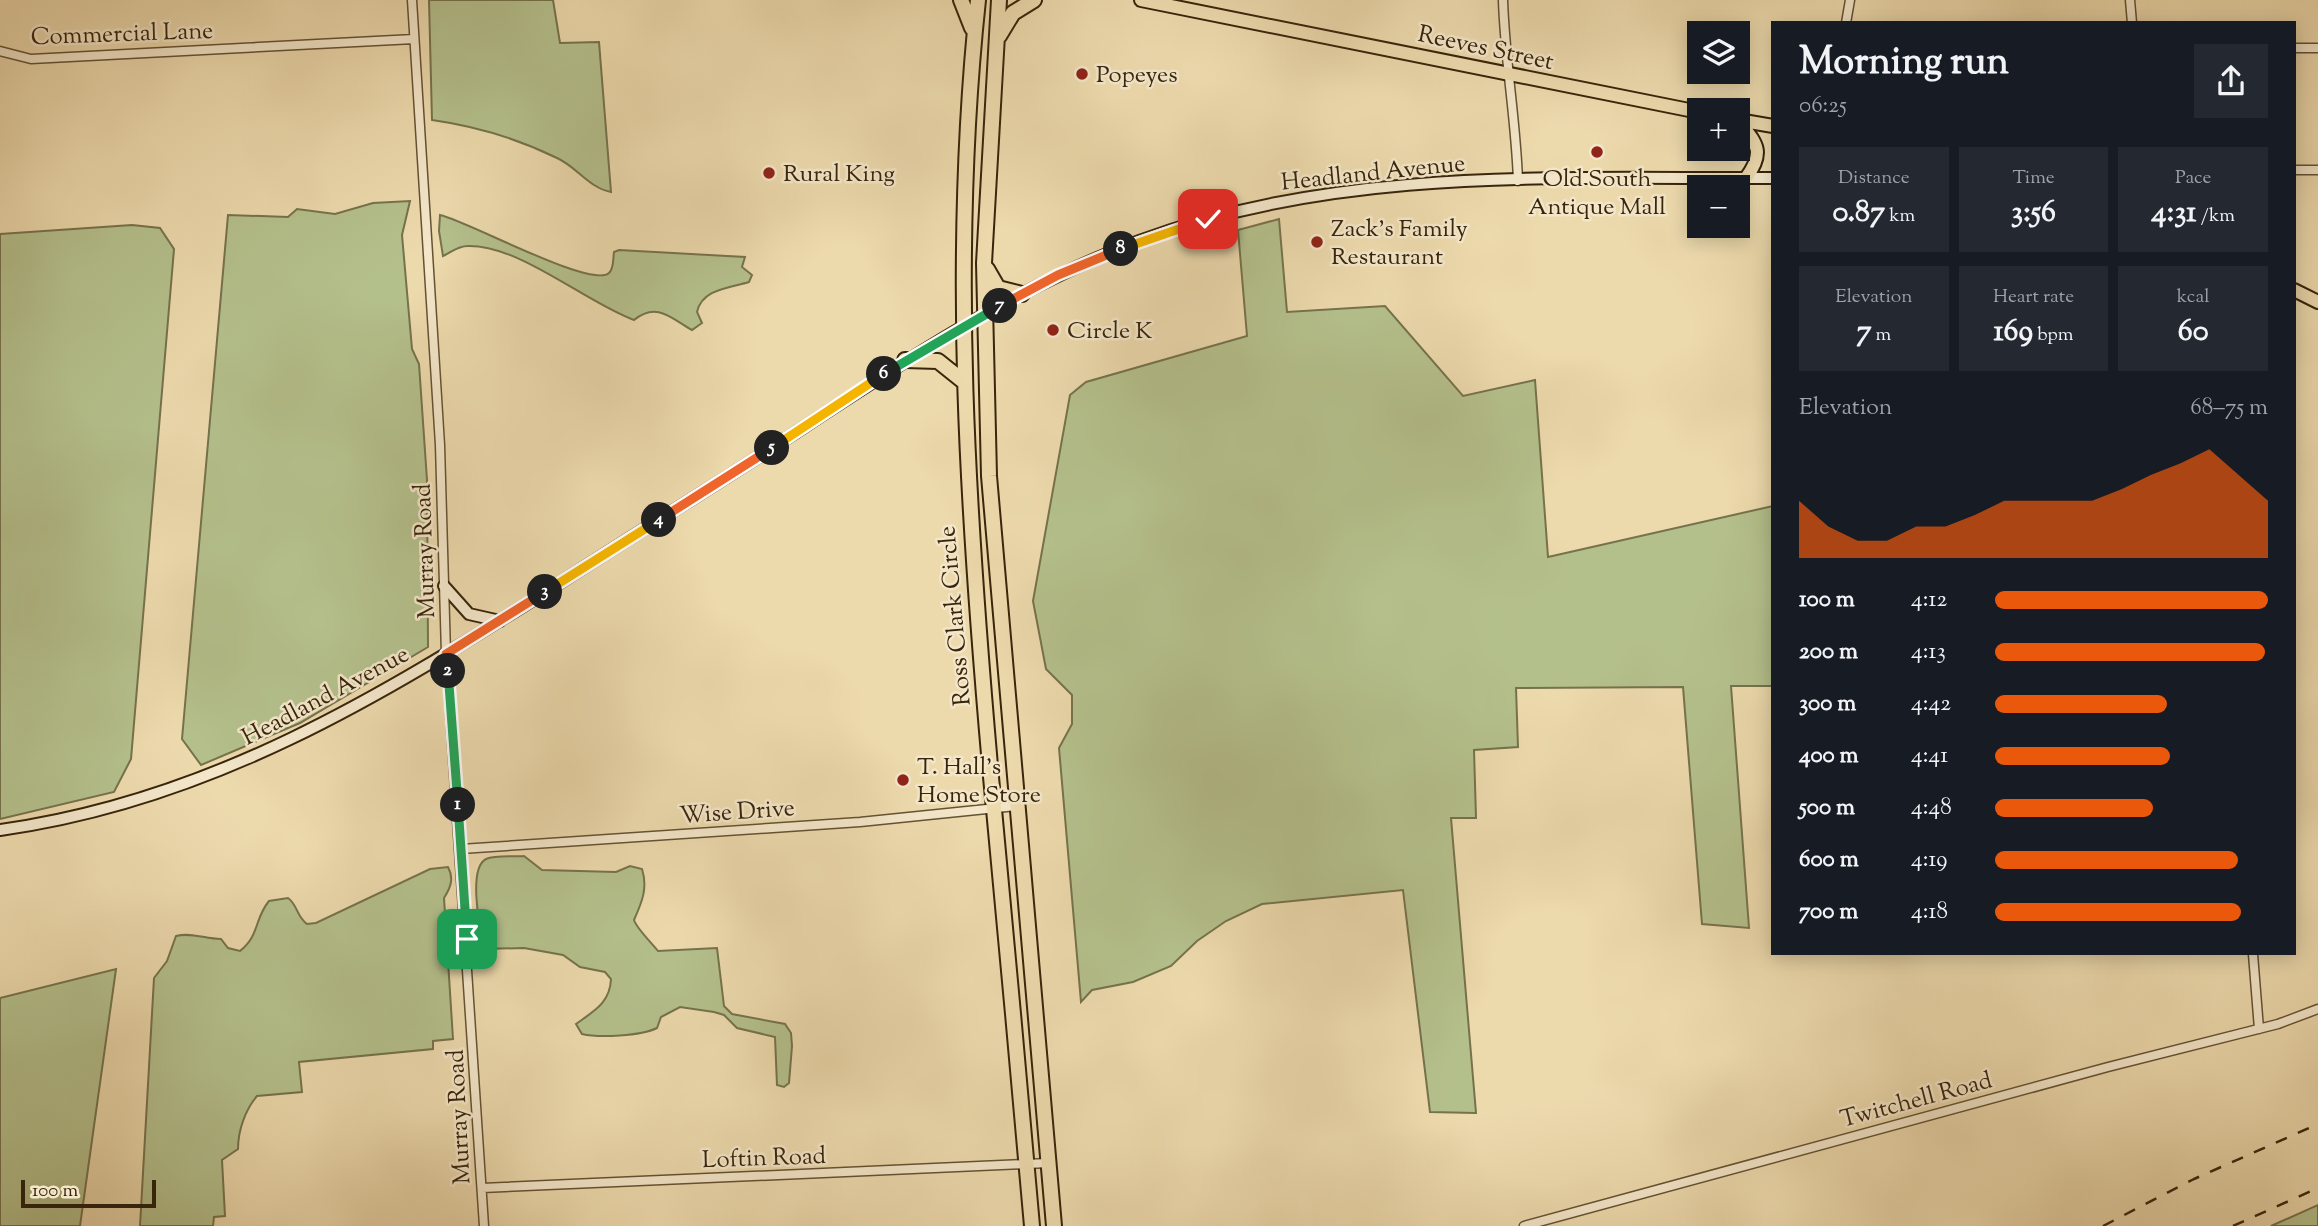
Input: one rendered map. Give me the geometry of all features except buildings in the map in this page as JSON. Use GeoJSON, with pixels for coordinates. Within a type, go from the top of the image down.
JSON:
{"type":"FeatureCollection","features":[{"type":"Feature","properties":{"kind":"highway"},"geometry":{"type":"LineString","coordinates":[[961,0],[974,34]]}},
{"type":"Feature","properties":{"kind":"highway","name":"Ross Clark Circle"},"geometry":{"type":"LineString","coordinates":[[978,0],[964,193],[962,327],[970,541],[1032,1226]]}},
{"type":"Feature","properties":{"kind":"highway","name":"Ross Clark Circle"},"geometry":{"type":"LineString","coordinates":[[999,0],[983,315],[991,518],[1054,1226]]}},
{"type":"Feature","properties":{"kind":"highway"},"geometry":{"type":"LineString","coordinates":[[995,44],[1013,13],[1034,0]]}},
{"type":"Feature","properties":{"kind":"highway"},"geometry":{"type":"LineString","coordinates":[[984,263],[999,288],[1022,294]]}},
{"type":"Feature","properties":{"kind":"highway"},"geometry":{"type":"LineString","coordinates":[[905,360],[938,361],[963,381]]}},
{"type":"Feature","properties":{"kind":"main road","name":"Reeves Street"},"geometry":{"type":"LineString","coordinates":[[1141,0],[1687,110]]}},
{"type":"Feature","properties":{"kind":"main road"},"geometry":{"type":"LineString","coordinates":[[1750,122],[1771,126]]}},
{"type":"Feature","properties":{"kind":"main road"},"geometry":{"type":"LineString","coordinates":[[1748,175],[1757,162],[1758,149],[1750,137]]}},
{"type":"Feature","properties":{"kind":"main road","name":"Headland Avenue"},"geometry":{"type":"LineString","coordinates":[[1750,178],[1771,178]]}},
{"type":"Feature","properties":{"kind":"main road","name":"Headland Avenue"},"geometry":{"type":"LineString","coordinates":[[0,830],[139,798],[247,760],[318,728],[500,621],[905,360],[1022,294],[1136,243],[1245,209],[1374,188],[1518,181],[1687,179]]}},
{"type":"Feature","properties":{"kind":"main road"},"geometry":{"type":"LineString","coordinates":[[2296,291],[2318,302]]}},
{"type":"Feature","properties":{"kind":"main road"},"geometry":{"type":"LineString","coordinates":[[444,586],[469,614],[500,621]]}},
{"type":"Feature","properties":{"kind":"street","name":"Murray Road"},"geometry":{"type":"LineString","coordinates":[[412,0],[440,445],[446,654],[484,1226]]}},
{"type":"Feature","properties":{"kind":"street"},"geometry":{"type":"LineString","coordinates":[[1503,0],[1518,181]]}},
{"type":"Feature","properties":{"kind":"street"},"geometry":{"type":"LineString","coordinates":[[1846,21],[1850,0]]}},
{"type":"Feature","properties":{"kind":"street"},"geometry":{"type":"LineString","coordinates":[[2130,0],[2132,21]]}},
{"type":"Feature","properties":{"kind":"street","name":"Commercial Lane"},"geometry":{"type":"LineString","coordinates":[[0,51],[31,60],[414,39]]}},
{"type":"Feature","properties":{"kind":"street"},"geometry":{"type":"LineString","coordinates":[[2296,48],[2318,48]]}},
{"type":"Feature","properties":{"kind":"street"},"geometry":{"type":"LineString","coordinates":[[2296,170],[2318,170]]}},
{"type":"Feature","properties":{"kind":"street","name":"Wise Drive"},"geometry":{"type":"LineString","coordinates":[[461,849],[860,822],[1016,806]]}},
{"type":"Feature","properties":{"kind":"street"},"geometry":{"type":"LineString","coordinates":[[2253,955],[2259,1029]]}},
{"type":"Feature","properties":{"kind":"street","name":"Twitchell Road"},"geometry":{"type":"LineString","coordinates":[[1524,1226],[2109,1067],[2259,1029],[2318,1009]]}},
{"type":"Feature","properties":{"kind":"street","name":"Loftin Road"},"geometry":{"type":"LineString","coordinates":[[482,1188],[1048,1163]]}},
{"type":"Feature","properties":{"kind":"green space"},"geometry":{"type":"Polygon","coordinates":[[[429,0],[553,0],[560,43],[599,42],[611,192],[596,186],[564,162],[542,151],[512,139],[432,120],[429,0]]]}},
{"type":"Feature","properties":{"kind":"green space"},"geometry":{"type":"Polygon","coordinates":[[[410,201],[402,235],[412,349],[419,364],[427,480],[428,647],[300,723],[201,765],[182,739],[228,215],[288,217],[297,209],[335,214],[373,203],[410,201]]]}},
{"type":"Feature","properties":{"kind":"green space"},"geometry":{"type":"Polygon","coordinates":[[[440,215],[579,272],[598,275],[609,273],[613,266],[614,252],[619,250],[745,257],[742,267],[752,275],[749,282],[717,291],[704,298],[697,312],[702,323],[692,330],[657,312],[650,312],[634,320],[509,255],[488,248],[468,246],[443,256],[439,231],[440,215]]]}},
{"type":"Feature","properties":{"kind":"green space"},"geometry":{"type":"Polygon","coordinates":[[[1279,219],[1287,312],[1385,306],[1463,396],[1535,380],[1548,557],[1771,506],[1771,686],[1731,686],[1749,928],[1702,924],[1683,687],[1516,688],[1518,747],[1474,750],[1476,818],[1451,818],[1476,1113],[1430,1112],[1403,890],[1262,904],[1226,921],[1197,941],[1171,966],[1133,982],[1092,990],[1081,1002],[1059,748],[1072,724],[1072,695],[1046,669],[1033,601],[1070,395],[1086,382],[1247,336],[1238,230],[1279,219]]]}},
{"type":"Feature","properties":{"kind":"green space"},"geometry":{"type":"Polygon","coordinates":[[[132,225],[160,228],[174,249],[131,759],[114,792],[0,819],[0,234],[132,225]]]}},
{"type":"Feature","properties":{"kind":"green space"},"geometry":{"type":"Polygon","coordinates":[[[524,856],[542,870],[616,872],[630,866],[642,869],[644,889],[634,920],[638,927],[658,951],[717,948],[724,1006],[732,1014],[785,1024],[791,1033],[789,1083],[784,1087],[777,1085],[775,1037],[737,1028],[724,1015],[714,1012],[680,1007],[661,1017],[657,1028],[650,1031],[620,1036],[582,1034],[576,1024],[600,1006],[608,994],[611,979],[605,972],[580,967],[563,955],[524,948],[483,949],[476,887],[480,865],[490,858],[524,856]]]}},
{"type":"Feature","properties":{"kind":"green space"},"geometry":{"type":"Polygon","coordinates":[[[448,867],[451,882],[444,898],[453,1039],[433,1041],[433,1049],[299,1062],[302,1092],[257,1096],[243,1121],[238,1149],[222,1160],[225,1216],[214,1217],[213,1226],[140,1226],[154,978],[167,961],[176,936],[221,939],[228,948],[240,951],[251,939],[269,901],[288,898],[307,924],[316,923],[430,869],[448,867]]]}},
{"type":"Feature","properties":{"kind":"green space"},"geometry":{"type":"Polygon","coordinates":[[[116,969],[80,1226],[0,1226],[0,998],[116,969]]]}},
{"type":"Feature","properties":{"kind":"green space"},"geometry":{"type":"Polygon","coordinates":[[[2318,1205],[2318,1226],[2271,1226],[2318,1205]]]}},
{"type":"Feature","properties":{"kind":"railway"},"geometry":{"type":"LineString","coordinates":[[2103,1226],[2194,1179],[2318,1124]]}},
{"type":"Feature","properties":{"kind":"railway"},"geometry":{"type":"LineString","coordinates":[[2233,1226],[2318,1188]]}},
{"type":"Feature","properties":{"kind":"place","name":"Popeyes"},"geometry":{"type":"Point","coordinates":[1082,74]}},
{"type":"Feature","properties":{"kind":"place","name":"Old South Antique Mall"},"geometry":{"type":"Point","coordinates":[1597,152]}},
{"type":"Feature","properties":{"kind":"place","name":"Rural King"},"geometry":{"type":"Point","coordinates":[769,173]}},
{"type":"Feature","properties":{"kind":"place","name":"Zack's Family Restaurant"},"geometry":{"type":"Point","coordinates":[1317,242]}},
{"type":"Feature","properties":{"kind":"place","name":"Circle K"},"geometry":{"type":"Point","coordinates":[1053,330]}},
{"type":"Feature","properties":{"kind":"place","name":"T. Hall’s Home Store"},"geometry":{"type":"Point","coordinates":[903,780]}},
{"type":"Feature","properties":{"kind":"route"},"geometry":{"type":"LineString","coordinates":[[467,939],[446,654],[943,337],[1058,275],[1136,243],[1208,219]]}}]}
